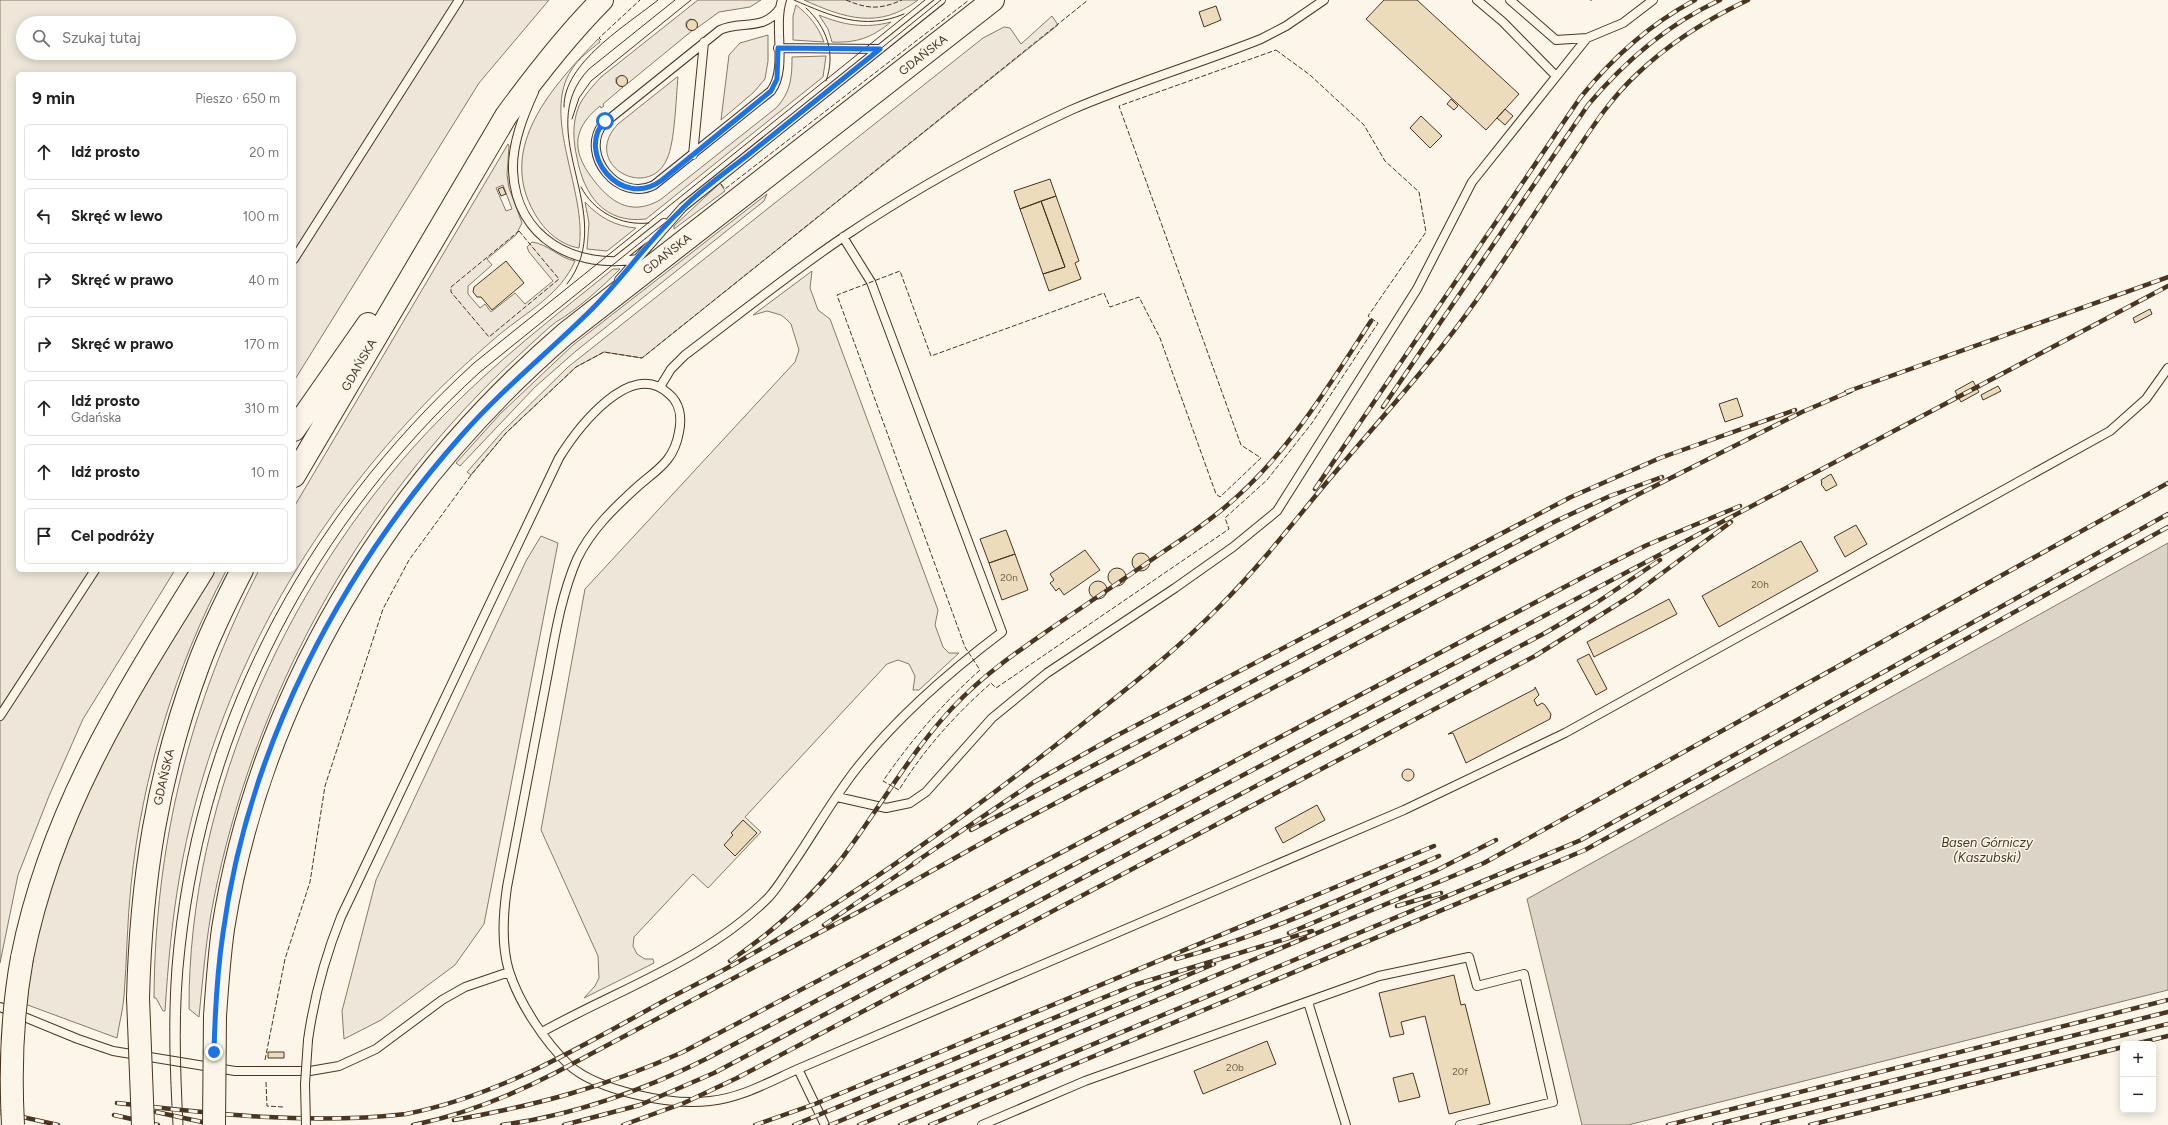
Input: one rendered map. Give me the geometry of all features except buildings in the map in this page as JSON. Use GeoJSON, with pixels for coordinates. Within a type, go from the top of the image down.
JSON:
{"type":"FeatureCollection","features":[{"type":"Feature","properties":{"kind":"main road","name":"GDAŃSKA"},"geometry":{"type":"LineString","coordinates":[[296,473],[506,116],[543,65],[563,41],[602,0]]}},
{"type":"Feature","properties":{"kind":"main road","name":"GDAŃSKA"},"geometry":{"type":"LineString","coordinates":[[214,1125],[215,1016],[223,931],[235,866],[249,814],[284,713],[321,637],[364,563],[427,476],[498,395],[565,334],[993,0]]}},
{"type":"Feature","properties":{"kind":"main road"},"geometry":{"type":"LineString","coordinates":[[296,427],[455,201]]}},
{"type":"Feature","properties":{"kind":"main road"},"geometry":{"type":"LineString","coordinates":[[13,1125],[11,1085],[13,1030],[22,958],[29,922],[42,877],[72,800],[118,712],[202,572]]}},
{"type":"Feature","properties":{"kind":"main road","name":"GDAŃSKA"},"geometry":{"type":"LineString","coordinates":[[143,1125],[138,998],[140,940],[150,842],[160,788],[177,726],[198,665],[241,572]]}},
{"type":"Feature","properties":{"kind":"lane"},"geometry":{"type":"LineString","coordinates":[[296,256],[459,0]]}},
{"type":"Feature","properties":{"kind":"lane"},"geometry":{"type":"LineString","coordinates":[[616,261],[941,0]]}},
{"type":"Feature","properties":{"kind":"lane"},"geometry":{"type":"LineString","coordinates":[[660,387],[671,369],[685,356],[843,237],[939,178],[1016,137],[1097,100],[1261,39],[1286,26],[1324,0]]}},
{"type":"Feature","properties":{"kind":"lane"},"geometry":{"type":"LineString","coordinates":[[1477,0],[1503,22],[1556,76]]}},
{"type":"Feature","properties":{"kind":"lane"},"geometry":{"type":"LineString","coordinates":[[1510,0],[1556,40],[1587,38],[1623,22],[1653,0]]}},
{"type":"Feature","properties":{"kind":"lane"},"geometry":{"type":"LineString","coordinates":[[781,4],[777,79],[771,91],[654,185],[644,189],[631,189],[617,183],[601,165],[596,153],[596,139],[598,130],[608,118],[723,28],[760,22],[774,14],[781,4]]}},
{"type":"Feature","properties":{"kind":"lane"},"geometry":{"type":"LineString","coordinates":[[837,797],[886,808],[910,803],[926,792],[992,718],[1047,673],[1175,588],[1233,547],[1277,511],[1417,289],[1472,182],[1587,38]]}},
{"type":"Feature","properties":{"kind":"lane"},"geometry":{"type":"LineString","coordinates":[[563,41],[543,75],[521,125],[514,156],[513,170],[516,189],[521,206],[530,222],[555,247],[585,258],[616,261],[637,260],[663,252],[695,232]]}},
{"type":"Feature","properties":{"kind":"lane"},"geometry":{"type":"LineString","coordinates":[[693,155],[704,42]]}},
{"type":"Feature","properties":{"kind":"lane"},"geometry":{"type":"LineString","coordinates":[[778,48],[880,49]]}},
{"type":"Feature","properties":{"kind":"lane"},"geometry":{"type":"LineString","coordinates":[[565,334],[602,299],[683,207]]}},
{"type":"Feature","properties":{"kind":"lane"},"geometry":{"type":"LineString","coordinates":[[542,1032],[678,962],[716,939],[748,916],[769,896],[784,877],[856,769],[878,743],[920,700],[971,655],[1002,632],[871,282],[843,237]]}},
{"type":"Feature","properties":{"kind":"lane"},"geometry":{"type":"LineString","coordinates":[[306,1125],[305,1084],[308,1040],[313,1006],[321,974],[341,917],[559,458],[583,424],[614,396],[640,383],[660,387],[670,394],[677,404],[680,417],[679,432],[670,457],[660,469],[639,486],[598,526],[586,542],[577,560],[566,592],[529,774],[504,910],[505,949],[509,972],[526,1009],[542,1032],[570,1065],[583,1074],[604,1084],[656,1099],[684,1103],[711,1101],[745,1093],[1404,810],[1565,733],[2110,431],[2146,399],[2168,368]]}},
{"type":"Feature","properties":{"kind":"lane"},"geometry":{"type":"LineString","coordinates":[[0,716],[94,572]]}},
{"type":"Feature","properties":{"kind":"lane"},"geometry":{"type":"LineString","coordinates":[[982,1125],[1086,1082],[1379,976],[1469,957],[1477,986],[1524,974],[1554,1102],[1460,1125]]}},
{"type":"Feature","properties":{"kind":"lane"},"geometry":{"type":"LineString","coordinates":[[0,1007],[78,1039],[114,1051],[235,1071],[310,1071],[339,1066],[376,1049],[442,1000],[465,988],[509,972]]}},
{"type":"Feature","properties":{"kind":"lane"},"geometry":{"type":"LineString","coordinates":[[1308,1002],[1346,1125]]}},
{"type":"Feature","properties":{"kind":"lane"},"geometry":{"type":"LineString","coordinates":[[798,1069],[824,1125]]}},
{"type":"Feature","properties":{"kind":"shaded area"},"geometry":{"type":"Polygon","coordinates":[[[0,0],[549,0],[479,83],[296,378],[296,72],[16,72],[16,572],[174,572],[83,719],[49,796],[18,875],[0,963],[0,0]]]}},
{"type":"Feature","properties":{"kind":"shaded area"},"geometry":{"type":"Polygon","coordinates":[[[698,0],[761,0],[750,7],[719,12],[697,28],[697,23],[695,20],[690,19],[686,22],[686,26],[689,30],[693,30],[627,84],[627,80],[624,76],[616,78],[616,83],[623,87],[603,104],[604,106],[601,108],[600,106],[590,115],[579,134],[578,143],[579,153],[588,173],[603,191],[617,202],[633,207],[641,207],[660,200],[776,108],[785,96],[790,84],[792,57],[826,56],[823,77],[646,219],[618,217],[608,212],[598,204],[585,184],[580,171],[574,138],[575,119],[579,106],[586,94],[601,77],[698,0]]]}},
{"type":"Feature","properties":{"kind":"shaded area"},"geometry":{"type":"Polygon","coordinates":[[[804,0],[918,0],[904,9],[889,15],[875,18],[861,18],[833,12],[804,0]]]}},
{"type":"Feature","properties":{"kind":"shaded area"},"geometry":{"type":"Polygon","coordinates":[[[796,5],[813,21],[824,42],[793,40],[793,16],[796,5]]]}},
{"type":"Feature","properties":{"kind":"shaded area"},"geometry":{"type":"Polygon","coordinates":[[[819,15],[854,25],[872,25],[891,22],[870,36],[849,42],[832,42],[828,29],[819,15]]]}},
{"type":"Feature","properties":{"kind":"shaded area"},"geometry":{"type":"Polygon","coordinates":[[[1052,16],[1058,25],[642,358],[604,352],[576,367],[506,433],[471,475],[467,472],[503,431],[568,367],[983,38],[1004,27],[1010,28],[1021,44],[1052,16]]]}},
{"type":"Feature","properties":{"kind":"shaded area"},"geometry":{"type":"Polygon","coordinates":[[[768,35],[768,61],[765,79],[754,92],[721,120],[729,55],[740,43],[768,35]]]}},
{"type":"Feature","properties":{"kind":"shaded area"},"geometry":{"type":"Polygon","coordinates":[[[598,39],[600,42],[581,58],[572,69],[563,88],[561,109],[563,132],[580,226],[579,248],[565,244],[553,236],[543,226],[535,214],[524,189],[522,165],[526,141],[535,119],[548,97],[564,76],[598,39]]]}},
{"type":"Feature","properties":{"kind":"shaded area"},"geometry":{"type":"Polygon","coordinates":[[[677,77],[672,142],[667,159],[658,171],[646,177],[633,177],[621,173],[612,164],[607,152],[608,139],[618,124],[677,77]]]}},
{"type":"Feature","properties":{"kind":"shaded area"},"geometry":{"type":"Polygon","coordinates":[[[508,144],[507,175],[509,188],[522,223],[516,235],[487,259],[492,265],[468,286],[468,294],[480,308],[485,304],[491,312],[515,293],[525,304],[553,281],[529,252],[527,247],[532,242],[543,245],[564,257],[575,261],[569,273],[552,293],[500,334],[458,371],[419,410],[375,459],[335,512],[296,570],[296,504],[508,144]],[[503,185],[496,188],[506,211],[512,209],[503,185]]]}},
{"type":"Feature","properties":{"kind":"shaded area"},"geometry":{"type":"Polygon","coordinates":[[[720,183],[725,191],[674,229],[674,226],[720,183]]]}},
{"type":"Feature","properties":{"kind":"shaded area"},"geometry":{"type":"Polygon","coordinates":[[[767,194],[764,201],[576,351],[535,387],[460,466],[456,463],[500,414],[573,345],[767,194]]]}},
{"type":"Feature","properties":{"kind":"shaded area"},"geometry":{"type":"Polygon","coordinates":[[[585,202],[602,217],[621,225],[636,228],[607,251],[587,249],[589,223],[585,202]]]}},
{"type":"Feature","properties":{"kind":"shaded area"},"geometry":{"type":"Polygon","coordinates":[[[613,269],[620,269],[589,298],[556,322],[532,343],[478,395],[430,449],[386,506],[346,565],[310,628],[279,692],[252,759],[231,828],[211,913],[199,1017],[189,1009],[193,928],[207,847],[229,767],[259,689],[296,614],[339,543],[388,477],[442,417],[483,377],[547,322],[613,269]]]}},
{"type":"Feature","properties":{"kind":"shaded area"},"geometry":{"type":"Polygon","coordinates":[[[812,271],[810,288],[818,310],[830,319],[938,610],[935,625],[943,647],[949,653],[959,653],[919,690],[913,690],[915,676],[909,664],[898,660],[887,664],[745,817],[761,832],[708,888],[693,874],[634,937],[633,946],[637,954],[645,959],[653,959],[654,963],[584,998],[595,986],[599,978],[598,956],[541,830],[585,589],[795,362],[799,350],[791,324],[781,315],[767,311],[753,315],[812,271]]]}},
{"type":"Feature","properties":{"kind":"shaded area"},"geometry":{"type":"Polygon","coordinates":[[[541,536],[558,543],[484,924],[455,965],[381,1020],[344,1039],[342,1011],[376,880],[526,561],[541,536]]]}},
{"type":"Feature","properties":{"kind":"shaded area"},"geometry":{"type":"Polygon","coordinates":[[[213,572],[226,572],[191,645],[176,684],[152,764],[136,844],[131,885],[124,996],[117,1038],[25,1004],[42,911],[74,820],[123,722],[213,572]]]}},
{"type":"Feature","properties":{"kind":"shaded area"},"geometry":{"type":"Polygon","coordinates":[[[258,572],[295,572],[265,624],[237,684],[213,746],[194,809],[177,891],[167,977],[165,1011],[163,1011],[156,998],[154,998],[156,941],[161,886],[169,831],[195,725],[213,673],[234,621],[258,572]]]}},
{"type":"Feature","properties":{"kind":"water","name":"Basen Górniczy (Kaszubski)"},"geometry":{"type":"Polygon","coordinates":[[[2168,543],[2168,990],[1628,1125],[1582,1125],[1527,899],[2168,543]]]}},
{"type":"Feature","properties":{"kind":"tram line"},"geometry":{"type":"LineString","coordinates":[[564,107],[566,91],[574,75],[585,60],[614,33],[658,0]]}},
{"type":"Feature","properties":{"kind":"tram line"},"geometry":{"type":"LineString","coordinates":[[567,284],[581,257],[585,230],[582,202],[570,146],[568,119],[573,93],[589,69],[675,0]]}},
{"type":"Feature","properties":{"kind":"tram line"},"geometry":{"type":"LineString","coordinates":[[572,119],[579,98],[591,81],[691,0]]}},
{"type":"Feature","properties":{"kind":"tram line"},"geometry":{"type":"LineString","coordinates":[[794,0],[835,16],[861,21],[889,19],[904,14]]}},
{"type":"Feature","properties":{"kind":"tram line"},"geometry":{"type":"LineString","coordinates":[[173,1125],[170,1046],[172,967],[183,880],[203,795],[230,714],[265,636],[307,562],[356,491],[412,425],[474,363],[925,0]]}},
{"type":"Feature","properties":{"kind":"tram line"},"geometry":{"type":"LineString","coordinates":[[183,1125],[180,1059],[181,992],[185,948],[198,865],[218,784],[246,707],[280,633],[320,562],[367,494],[421,431],[480,372],[941,0]]}},
{"type":"Feature","properties":{"kind":"tram line"},"geometry":{"type":"LineString","coordinates":[[806,8],[819,24],[828,42],[830,61],[826,81]]}},
{"type":"Feature","properties":{"kind":"tram line"},"geometry":{"type":"LineString","coordinates":[[581,187],[593,204],[609,216],[628,222],[649,223]]}},
{"type":"Feature","properties":{"kind":"railway"},"geometry":{"type":"LineString","coordinates":[[1315,489],[1580,98],[1605,69],[1647,31],[1678,9],[1695,0]]}},
{"type":"Feature","properties":{"kind":"railway"},"geometry":{"type":"LineString","coordinates":[[1383,407],[1588,105],[1617,73],[1648,45],[1683,20],[1720,0]]}},
{"type":"Feature","properties":{"kind":"railway"},"geometry":{"type":"LineString","coordinates":[[117,1103],[225,1114],[298,1118],[370,1117],[406,1114],[440,1106],[506,1083],[600,1036],[735,964],[871,880],[952,824],[1070,734],[1166,656],[1220,606],[1247,578],[1443,345],[1476,301],[1591,130],[1616,96],[1661,53],[1703,24],[1748,0]]}},
{"type":"Feature","properties":{"kind":"railway"},"geometry":{"type":"LineString","coordinates":[[1846,392],[2168,277]]}},
{"type":"Feature","properties":{"kind":"railway"},"geometry":{"type":"LineString","coordinates":[[502,1125],[556,1115],[608,1100],[658,1081],[708,1058],[2168,286]]}},
{"type":"Feature","properties":{"kind":"railway"},"geometry":{"type":"LineString","coordinates":[[730,961],[774,928],[815,890],[855,841],[898,777],[928,736],[973,687],[1027,645],[1201,526],[1246,488],[1267,467],[1305,420],[1371,321]]}},
{"type":"Feature","properties":{"kind":"railway"},"geometry":{"type":"LineString","coordinates":[[413,1125],[450,1116],[486,1104],[555,1073],[862,910],[1005,830],[1639,494],[1802,412],[1851,391]]}},
{"type":"Feature","properties":{"kind":"railway"},"geometry":{"type":"LineString","coordinates":[[914,863],[1034,782],[1114,737],[1571,497],[1660,458],[1795,410]]}},
{"type":"Feature","properties":{"kind":"railway"},"geometry":{"type":"LineString","coordinates":[[971,830],[1556,521],[1610,496],[1662,477]]}},
{"type":"Feature","properties":{"kind":"railway"},"geometry":{"type":"LineString","coordinates":[[859,1125],[1484,863],[2168,483]]}},
{"type":"Feature","properties":{"kind":"railway"},"geometry":{"type":"LineString","coordinates":[[454,1120],[514,1108],[571,1094],[626,1075],[683,1052],[1593,572],[1647,545],[1740,506]]}},
{"type":"Feature","properties":{"kind":"railway"},"geometry":{"type":"LineString","coordinates":[[900,1125],[1581,840],[2168,514]]}},
{"type":"Feature","properties":{"kind":"railway"},"geometry":{"type":"LineString","coordinates":[[623,1125],[684,1103],[737,1078],[1535,656],[1634,594],[1731,522]]}},
{"type":"Feature","properties":{"kind":"railway"},"geometry":{"type":"LineString","coordinates":[[930,1125],[1585,850],[2168,527]]}},
{"type":"Feature","properties":{"kind":"railway"},"geometry":{"type":"LineString","coordinates":[[564,1125],[640,1105],[714,1073],[1545,633],[1596,603],[1660,560]]}},
{"type":"Feature","properties":{"kind":"railway"},"geometry":{"type":"LineString","coordinates":[[1289,933],[1437,870],[1496,840]]}},
{"type":"Feature","properties":{"kind":"railway"},"geometry":{"type":"LineString","coordinates":[[755,1125],[815,1104],[1434,846]]}},
{"type":"Feature","properties":{"kind":"railway"},"geometry":{"type":"LineString","coordinates":[[1176,959],[1277,926],[1439,856]]}},
{"type":"Feature","properties":{"kind":"railway"},"geometry":{"type":"LineString","coordinates":[[824,925],[918,861]]}},
{"type":"Feature","properties":{"kind":"railway"},"geometry":{"type":"LineString","coordinates":[[1397,906],[1441,893]]}},
{"type":"Feature","properties":{"kind":"railway"},"geometry":{"type":"LineString","coordinates":[[794,1125],[1134,985],[1312,931]]}},
{"type":"Feature","properties":{"kind":"railway"},"geometry":{"type":"LineString","coordinates":[[830,1125],[1214,964]]}},
{"type":"Feature","properties":{"kind":"railway"},"geometry":{"type":"LineString","coordinates":[[1668,1125],[2168,1000]]}},
{"type":"Feature","properties":{"kind":"railway"},"geometry":{"type":"LineString","coordinates":[[1714,1125],[2168,1012]]}},
{"type":"Feature","properties":{"kind":"railway"},"geometry":{"type":"LineString","coordinates":[[1762,1125],[2168,1024]]}},
{"type":"Feature","properties":{"kind":"railway"},"geometry":{"type":"LineString","coordinates":[[2147,1041],[2168,1036]]}},
{"type":"Feature","properties":{"kind":"railway"},"geometry":{"type":"LineString","coordinates":[[1810,1125],[2120,1048]]}},
{"type":"Feature","properties":{"kind":"railway"},"geometry":{"type":"LineString","coordinates":[[0,1112],[58,1125]]}},
{"type":"Feature","properties":{"kind":"railway"},"geometry":{"type":"LineString","coordinates":[[156,1112],[216,1125]]}},
{"type":"Feature","properties":{"kind":"railway"},"geometry":{"type":"LineString","coordinates":[[114,1115],[158,1125]]}},
{"type":"Feature","properties":{"kind":"fence"},"geometry":{"type":"LineString","coordinates":[[601,40],[599,38],[640,0]]}},
{"type":"Feature","properties":{"kind":"fence"},"geometry":{"type":"LineString","coordinates":[[846,0],[867,7],[880,7],[902,0]]}},
{"type":"Feature","properties":{"kind":"fence"},"geometry":{"type":"LineString","coordinates":[[721,184],[725,189],[969,0]]}},
{"type":"Feature","properties":{"kind":"fence"},"geometry":{"type":"LineString","coordinates":[[265,1060],[285,959],[310,882],[325,786],[383,609],[409,560],[471,475],[506,433],[576,367],[604,352],[642,358],[1088,0]]}},
{"type":"Feature","properties":{"kind":"fence"},"geometry":{"type":"LineString","coordinates":[[1276,50],[1310,75],[1364,125],[1385,161],[1419,192],[1426,232],[1368,316],[1378,323],[1312,423],[1267,480],[1225,518],[1229,529],[996,688],[991,683],[965,707],[941,733],[919,760],[899,790],[883,781],[928,722],[953,695],[980,670],[965,647],[837,295],[900,271],[931,356],[1104,293],[1110,307],[1139,297],[1160,338],[1216,494],[1220,497],[1261,458],[1241,445],[1119,106],[1276,50]]}},
{"type":"Feature","properties":{"kind":"fence"},"geometry":{"type":"LineString","coordinates":[[519,231],[559,279],[489,337],[451,292],[451,287],[519,231]]}},
{"type":"Feature","properties":{"kind":"fence"},"geometry":{"type":"LineString","coordinates":[[266,1082],[267,1106],[283,1107]]}},
{"type":"Feature","properties":{"kind":"route"},"geometry":{"type":"LineString","coordinates":[[214,1052],[215,1016],[223,931],[235,866],[260,777],[284,713],[321,637],[378,541],[427,476],[498,395],[602,299],[683,207],[880,49],[778,48],[778,70],[774,88],[765,97],[662,180],[648,188],[634,190],[622,187],[614,181],[601,165],[595,149],[598,130],[605,121]]}}]}
